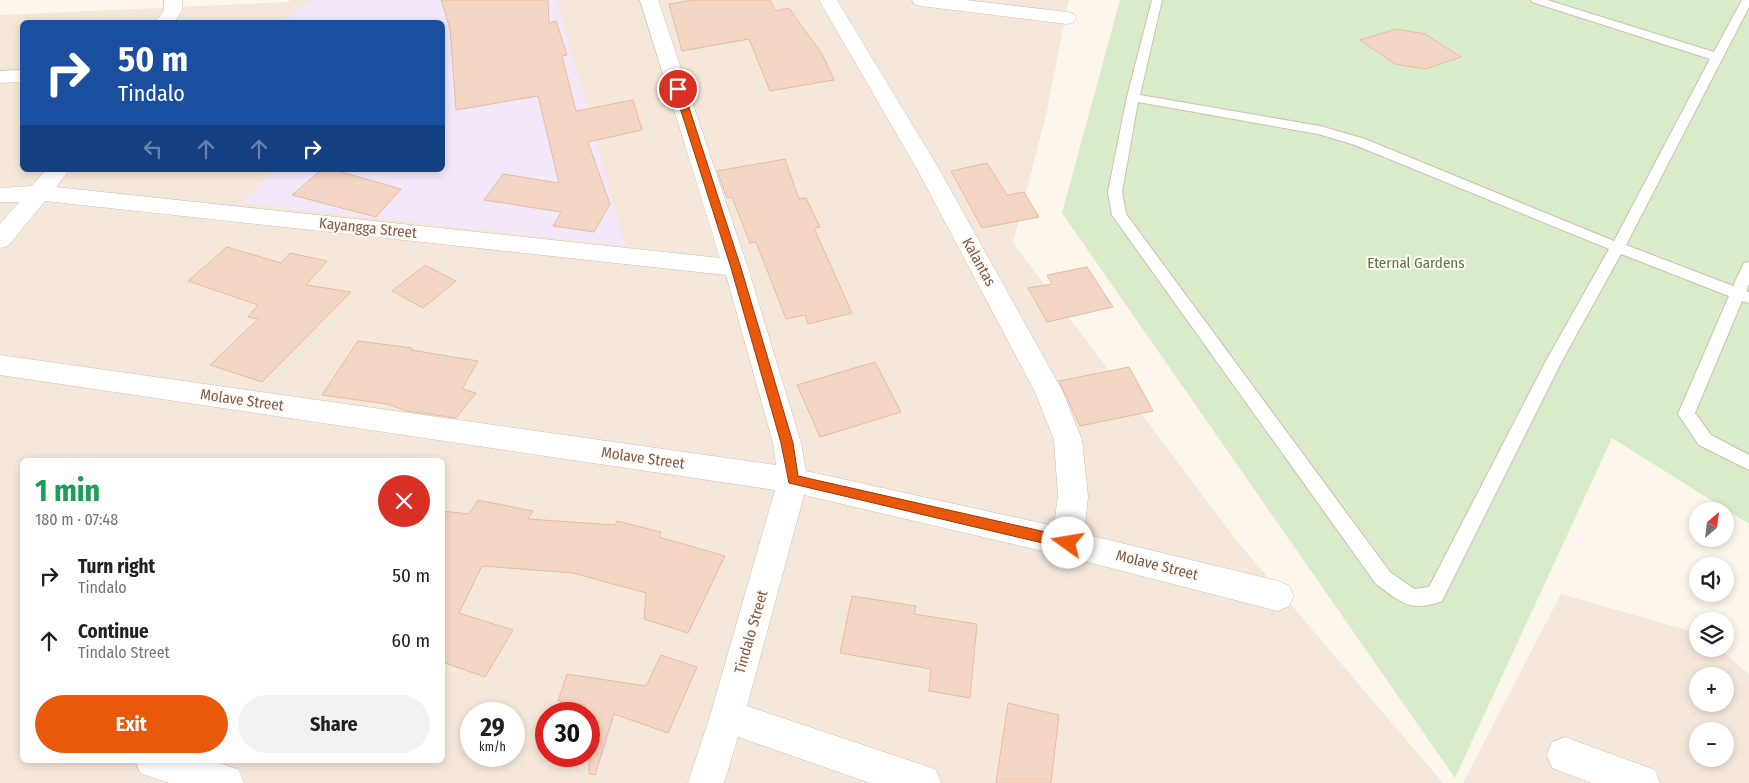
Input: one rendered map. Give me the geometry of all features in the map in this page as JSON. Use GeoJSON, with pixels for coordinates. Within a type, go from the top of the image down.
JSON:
{"type":"FeatureCollection","features":[{"type":"Feature","properties":{"kind":"street"},"geometry":{"type":"LineString","coordinates":[[166,20],[173,11],[173,0]]}},
{"type":"Feature","properties":{"kind":"street"},"geometry":{"type":"LineString","coordinates":[[649,0],[736,268],[787,443],[793,480]]}},
{"type":"Feature","properties":{"kind":"street","name":"Kalantas"},"geometry":{"type":"LineString","coordinates":[[828,0],[932,178],[1049,392],[1068,440],[1073,496],[1068,543]]}},
{"type":"Feature","properties":{"kind":"street"},"geometry":{"type":"LineString","coordinates":[[921,0],[1067,18]]}},
{"type":"Feature","properties":{"kind":"street"},"geometry":{"type":"LineString","coordinates":[[0,77],[20,76]]}},
{"type":"Feature","properties":{"kind":"street"},"geometry":{"type":"LineString","coordinates":[[0,240],[56,172]]}},
{"type":"Feature","properties":{"kind":"street","name":"Kayangga Street"},"geometry":{"type":"LineString","coordinates":[[0,195],[40,193],[736,268]]}},
{"type":"Feature","properties":{"kind":"street","name":"Molave Street"},"geometry":{"type":"LineString","coordinates":[[0,365],[793,480],[1068,543],[1278,596]]}},
{"type":"Feature","properties":{"kind":"street","name":"Tindalo Street"},"geometry":{"type":"LineString","coordinates":[[706,783],[727,716],[793,480]]}},
{"type":"Feature","properties":{"kind":"street"},"geometry":{"type":"LineString","coordinates":[[727,716],[923,783]]}},
{"type":"Feature","properties":{"kind":"street"},"geometry":{"type":"LineString","coordinates":[[1565,755],[1642,783]]}},
{"type":"Feature","properties":{"kind":"street"},"geometry":{"type":"LineString","coordinates":[[163,763],[226,783]]}},
{"type":"Feature","properties":{"kind":"lane"},"geometry":{"type":"LineString","coordinates":[[1157,0],[1133,97],[1115,192],[1119,215],[1383,578],[1411,598],[1435,595],[1555,359],[1617,248],[1747,0]]}},
{"type":"Feature","properties":{"kind":"lane"},"geometry":{"type":"LineString","coordinates":[[1536,0],[1717,57]]}},
{"type":"Feature","properties":{"kind":"lane"},"geometry":{"type":"LineString","coordinates":[[1133,97],[1320,130],[1360,142],[1617,248],[1744,296]]}},
{"type":"Feature","properties":{"kind":"lane"},"geometry":{"type":"LineString","coordinates":[[1749,268],[1744,296],[1686,414],[1705,440],[1749,463]]}},
{"type":"Feature","properties":{"kind":"shaded area"},"geometry":{"type":"Polygon","coordinates":[[[291,0],[1069,0],[1046,115],[1013,243],[1236,540],[1443,783],[0,783],[0,15],[287,2],[291,0]]]}},
{"type":"Feature","properties":{"kind":"shaded area"},"geometry":{"type":"Polygon","coordinates":[[[311,0],[557,0],[625,246],[242,203],[271,172],[445,172],[445,20],[284,20],[311,0]]]}},
{"type":"Feature","properties":{"kind":"shaded area"},"geometry":{"type":"Polygon","coordinates":[[[1561,594],[1689,631],[1689,657],[1730,657],[1749,675],[1749,783],[1463,783],[1561,594]]]}},
{"type":"Feature","properties":{"kind":"green space","name":"Eternal Gardens"},"geometry":{"type":"Polygon","coordinates":[[[1120,0],[1749,0],[1749,524],[1734,515],[1734,502],[1714,502],[1612,438],[1455,778],[1062,213],[1120,0]]]}},
{"type":"Feature","properties":{"kind":"building"},"geometry":{"type":"Polygon","coordinates":[[[441,0],[548,0],[549,23],[556,21],[567,55],[562,56],[576,111],[633,100],[642,130],[588,142],[610,204],[594,232],[553,226],[561,212],[484,200],[503,174],[559,183],[538,96],[456,110],[450,29],[441,0]]]}},
{"type":"Feature","properties":{"kind":"building"},"geometry":{"type":"Polygon","coordinates":[[[693,0],[770,0],[775,11],[789,8],[822,54],[834,80],[770,91],[749,39],[682,51],[669,4],[693,0]]]}},
{"type":"Feature","properties":{"kind":"building"},"geometry":{"type":"Polygon","coordinates":[[[1396,29],[1425,34],[1461,57],[1425,69],[1395,64],[1360,40],[1396,29]]]}},
{"type":"Feature","properties":{"kind":"building"},"geometry":{"type":"Polygon","coordinates":[[[785,159],[799,199],[806,198],[820,227],[814,228],[852,313],[808,324],[805,315],[786,319],[756,242],[750,243],[732,197],[727,198],[717,171],[785,159]]]}},
{"type":"Feature","properties":{"kind":"building"},"geometry":{"type":"Polygon","coordinates":[[[987,163],[1007,195],[1024,192],[1039,217],[982,228],[951,171],[987,163]]]}},
{"type":"Feature","properties":{"kind":"building"},"geometry":{"type":"Polygon","coordinates":[[[319,172],[341,172],[401,189],[376,217],[292,195],[319,172]]]}},
{"type":"Feature","properties":{"kind":"building"},"geometry":{"type":"Polygon","coordinates":[[[227,247],[281,263],[290,253],[327,261],[306,285],[351,292],[262,382],[210,365],[258,319],[248,317],[258,305],[188,281],[227,247]]]}},
{"type":"Feature","properties":{"kind":"building"},"geometry":{"type":"Polygon","coordinates":[[[425,265],[456,281],[423,308],[392,291],[425,265]]]}},
{"type":"Feature","properties":{"kind":"building"},"geometry":{"type":"Polygon","coordinates":[[[1087,267],[1113,307],[1047,322],[1028,288],[1052,284],[1047,275],[1087,267]]]}},
{"type":"Feature","properties":{"kind":"building"},"geometry":{"type":"Polygon","coordinates":[[[358,341],[412,348],[411,350],[478,361],[462,389],[476,393],[456,418],[407,411],[387,404],[322,395],[358,341]]]}},
{"type":"Feature","properties":{"kind":"building"},"geometry":{"type":"Polygon","coordinates":[[[875,362],[901,412],[820,437],[797,385],[875,362]]]}},
{"type":"Feature","properties":{"kind":"building"},"geometry":{"type":"Polygon","coordinates":[[[1129,367],[1153,411],[1080,426],[1059,381],[1129,367]]]}},
{"type":"Feature","properties":{"kind":"building"},"geometry":{"type":"Polygon","coordinates":[[[478,500],[533,511],[528,519],[615,525],[617,521],[661,532],[659,537],[725,556],[688,633],[644,619],[646,593],[573,573],[482,566],[459,613],[513,630],[485,677],[445,663],[445,511],[469,514],[478,500]]]}},
{"type":"Feature","properties":{"kind":"building"},"geometry":{"type":"Polygon","coordinates":[[[852,596],[916,606],[914,614],[977,624],[970,698],[929,691],[931,669],[840,653],[852,596]]]}},
{"type":"Feature","properties":{"kind":"building"},"geometry":{"type":"Polygon","coordinates":[[[661,655],[697,667],[668,733],[614,714],[600,759],[600,702],[558,701],[567,674],[646,686],[661,655]]]}},
{"type":"Feature","properties":{"kind":"building"},"geometry":{"type":"Polygon","coordinates":[[[1008,703],[1059,715],[1051,783],[996,783],[1008,703]]]}},
{"type":"Feature","properties":{"kind":"building"},"geometry":{"type":"Polygon","coordinates":[[[589,767],[597,767],[595,775],[589,774],[589,767]]]}},
{"type":"Feature","properties":{"kind":"route"},"geometry":{"type":"LineString","coordinates":[[678,89],[736,268],[787,443],[793,480],[1068,543]]}}]}
